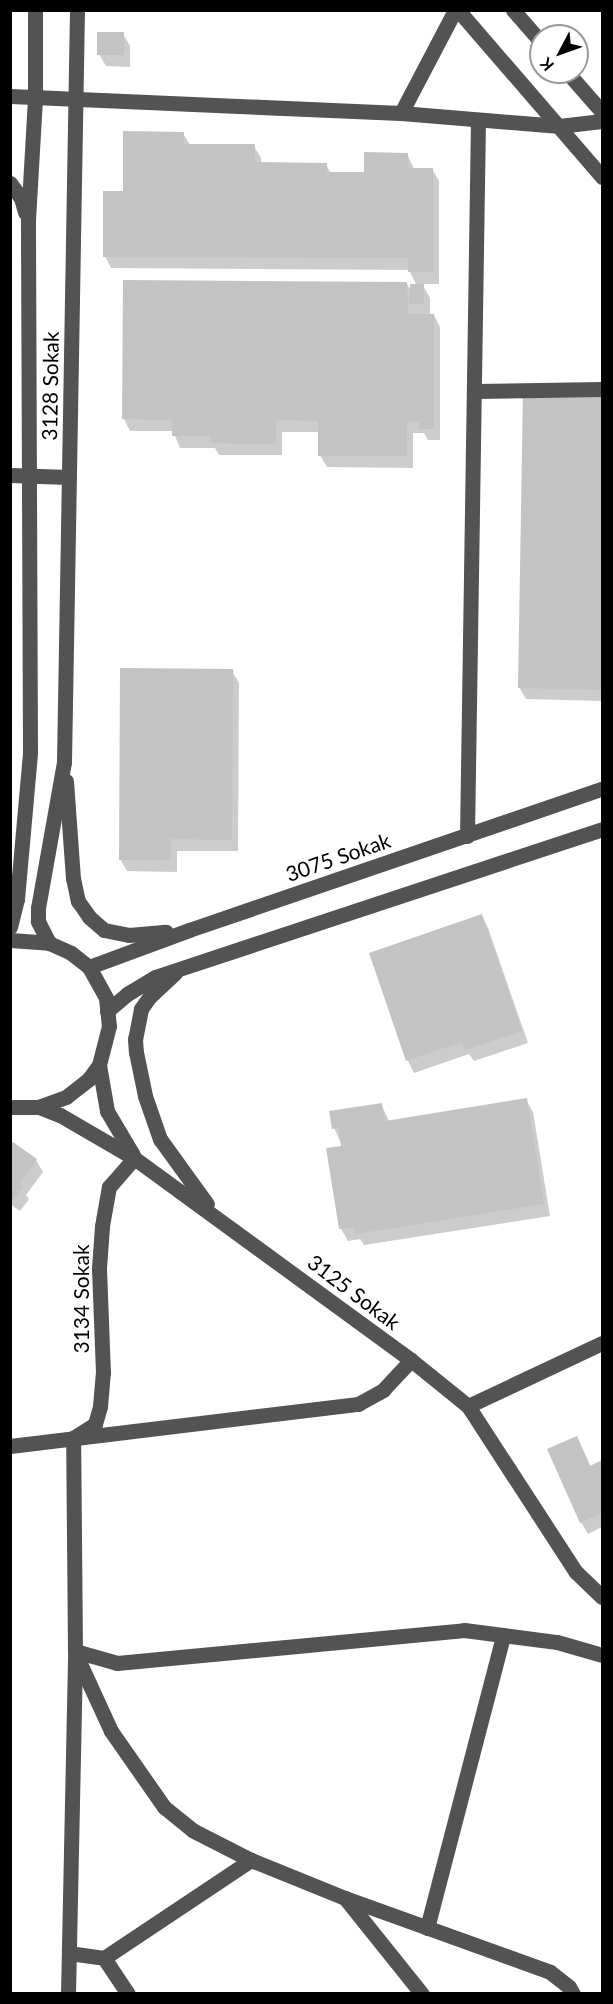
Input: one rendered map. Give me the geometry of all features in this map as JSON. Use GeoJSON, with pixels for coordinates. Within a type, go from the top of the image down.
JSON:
{"type":"FeatureCollection","features":[{"type":"Feature","properties":{"kind":"street","name":"3128 Sokak"},"geometry":{"type":"LineString","coordinates":[[10,927],[17,899],[30,752],[28,220],[35,98],[35,10]]}},
{"type":"Feature","properties":{"kind":"street","name":"3128 Sokak"},"geometry":{"type":"LineString","coordinates":[[77,10],[78,100],[64,762],[73,878],[78,901],[89,917],[104,930],[129,935],[189,930]]}},
{"type":"Feature","properties":{"kind":"street"},"geometry":{"type":"LineString","coordinates":[[401,113],[457,10],[603,177]]}},
{"type":"Feature","properties":{"kind":"street"},"geometry":{"type":"LineString","coordinates":[[513,10],[529,28]]}},
{"type":"Feature","properties":{"kind":"street"},"geometry":{"type":"LineString","coordinates":[[578,84],[603,112]]}},
{"type":"Feature","properties":{"kind":"street"},"geometry":{"type":"LineString","coordinates":[[10,96],[401,113],[559,126],[603,121]]}},
{"type":"Feature","properties":{"kind":"street"},"geometry":{"type":"LineString","coordinates":[[467,836],[476,391],[478,120]]}},
{"type":"Feature","properties":{"kind":"street"},"geometry":{"type":"LineString","coordinates":[[10,183],[21,198],[28,220]]}},
{"type":"Feature","properties":{"kind":"street"},"geometry":{"type":"LineString","coordinates":[[476,391],[603,389]]}},
{"type":"Feature","properties":{"kind":"street"},"geometry":{"type":"LineString","coordinates":[[10,475],[69,477]]}},
{"type":"Feature","properties":{"kind":"street","name":"3128 Sokak"},"geometry":{"type":"LineString","coordinates":[[49,943],[38,921],[38,908],[64,762]]}},
{"type":"Feature","properties":{"kind":"street","name":"3075 Sokak"},"geometry":{"type":"LineString","coordinates":[[89,967],[189,930],[603,789]]}},
{"type":"Feature","properties":{"kind":"street"},"geometry":{"type":"LineString","coordinates":[[107,1011],[139,985],[178,970],[603,829]]}},
{"type":"Feature","properties":{"kind":"street"},"geometry":{"type":"LineString","coordinates":[[10,940],[49,943],[71,952],[89,967],[106,998],[110,1026],[99,1065],[89,1079],[66,1097],[39,1107],[10,1107]]}},
{"type":"Feature","properties":{"kind":"street","name":"3125 Sokak"},"geometry":{"type":"LineString","coordinates":[[178,970],[150,996],[141,1009],[135,1039],[136,1052],[145,1096],[160,1139],[214,1214]]}},
{"type":"Feature","properties":{"kind":"street","name":"3125 Sokak"},"geometry":{"type":"LineString","coordinates":[[99,1065],[107,1112],[134,1158]]}},
{"type":"Feature","properties":{"kind":"street","name":"3125 Sokak"},"geometry":{"type":"LineString","coordinates":[[39,1107],[60,1115],[134,1158],[214,1214],[411,1360],[468,1406],[576,1572],[603,1597]]}},
{"type":"Feature","properties":{"kind":"street","name":"3134 Sokak"},"geometry":{"type":"LineString","coordinates":[[73,1438],[95,1424],[100,1406],[103,1373],[99,1268],[102,1226],[109,1187],[134,1158]]}},
{"type":"Feature","properties":{"kind":"street"},"geometry":{"type":"LineString","coordinates":[[468,1406],[603,1343]]}},
{"type":"Feature","properties":{"kind":"street"},"geometry":{"type":"LineString","coordinates":[[10,1446],[358,1404],[383,1390],[411,1360]]}},
{"type":"Feature","properties":{"kind":"street"},"geometry":{"type":"LineString","coordinates":[[68,1994],[75,1651],[73,1438]]}},
{"type":"Feature","properties":{"kind":"street"},"geometry":{"type":"LineString","coordinates":[[75,1651],[117,1663],[464,1630],[557,1642],[603,1655]]}},
{"type":"Feature","properties":{"kind":"street"},"geometry":{"type":"LineString","coordinates":[[427,1928],[503,1636]]}},
{"type":"Feature","properties":{"kind":"street"},"geometry":{"type":"LineString","coordinates":[[75,1651],[111,1731],[164,1807],[192,1830],[251,1860],[345,1898],[550,1972],[569,1987],[573,1994]]}},
{"type":"Feature","properties":{"kind":"street"},"geometry":{"type":"LineString","coordinates":[[69,1953],[104,1958],[251,1860]]}},
{"type":"Feature","properties":{"kind":"street"},"geometry":{"type":"LineString","coordinates":[[345,1898],[422,1994]]}},
{"type":"Feature","properties":{"kind":"street"},"geometry":{"type":"LineString","coordinates":[[104,1958],[128,1994]]}},
{"type":"Feature","properties":{"kind":"building"},"geometry":{"type":"Polygon","coordinates":[[[97,32],[124,32],[124,55],[97,55],[97,32]]]}},
{"type":"Feature","properties":{"kind":"building"},"geometry":{"type":"Polygon","coordinates":[[[123,131],[184,132],[184,144],[255,144],[255,162],[327,163],[327,172],[364,172],[364,152],[408,153],[408,168],[433,168],[433,272],[408,272],[408,258],[103,257],[103,191],[123,191],[123,131]]]}},
{"type":"Feature","properties":{"kind":"building"},"geometry":{"type":"Polygon","coordinates":[[[123,280],[407,282],[408,314],[434,314],[434,429],[419,429],[419,422],[407,421],[407,456],[318,456],[318,421],[276,420],[276,444],[211,443],[211,436],[172,436],[172,420],[122,419],[123,280]]]}},
{"type":"Feature","properties":{"kind":"building"},"geometry":{"type":"Polygon","coordinates":[[[410,284],[424,284],[424,304],[409,304],[410,284]]]}},
{"type":"Feature","properties":{"kind":"building"},"geometry":{"type":"Polygon","coordinates":[[[523,390],[602,392],[602,690],[518,688],[523,390]]]}},
{"type":"Feature","properties":{"kind":"building"},"geometry":{"type":"Polygon","coordinates":[[[120,668],[233,669],[232,840],[171,839],[171,860],[119,860],[120,668]]]}},
{"type":"Feature","properties":{"kind":"building"},"geometry":{"type":"Polygon","coordinates":[[[482,914],[522,1031],[465,1050],[462,1042],[406,1061],[369,953],[482,914]]]}},
{"type":"Feature","properties":{"kind":"building"},"geometry":{"type":"Polygon","coordinates":[[[527,1098],[544,1204],[355,1234],[354,1227],[339,1229],[326,1148],[341,1146],[338,1128],[332,1129],[329,1111],[382,1103],[385,1121],[527,1098]]]}},
{"type":"Feature","properties":{"kind":"building"},"geometry":{"type":"Polygon","coordinates":[[[10,1140],[37,1159],[19,1184],[23,1186],[13,1200],[10,1198],[10,1140]]]}},
{"type":"Feature","properties":{"kind":"building"},"geometry":{"type":"Polygon","coordinates":[[[577,1436],[590,1466],[602,1460],[602,1513],[580,1523],[547,1449],[577,1436]]]}}]}
